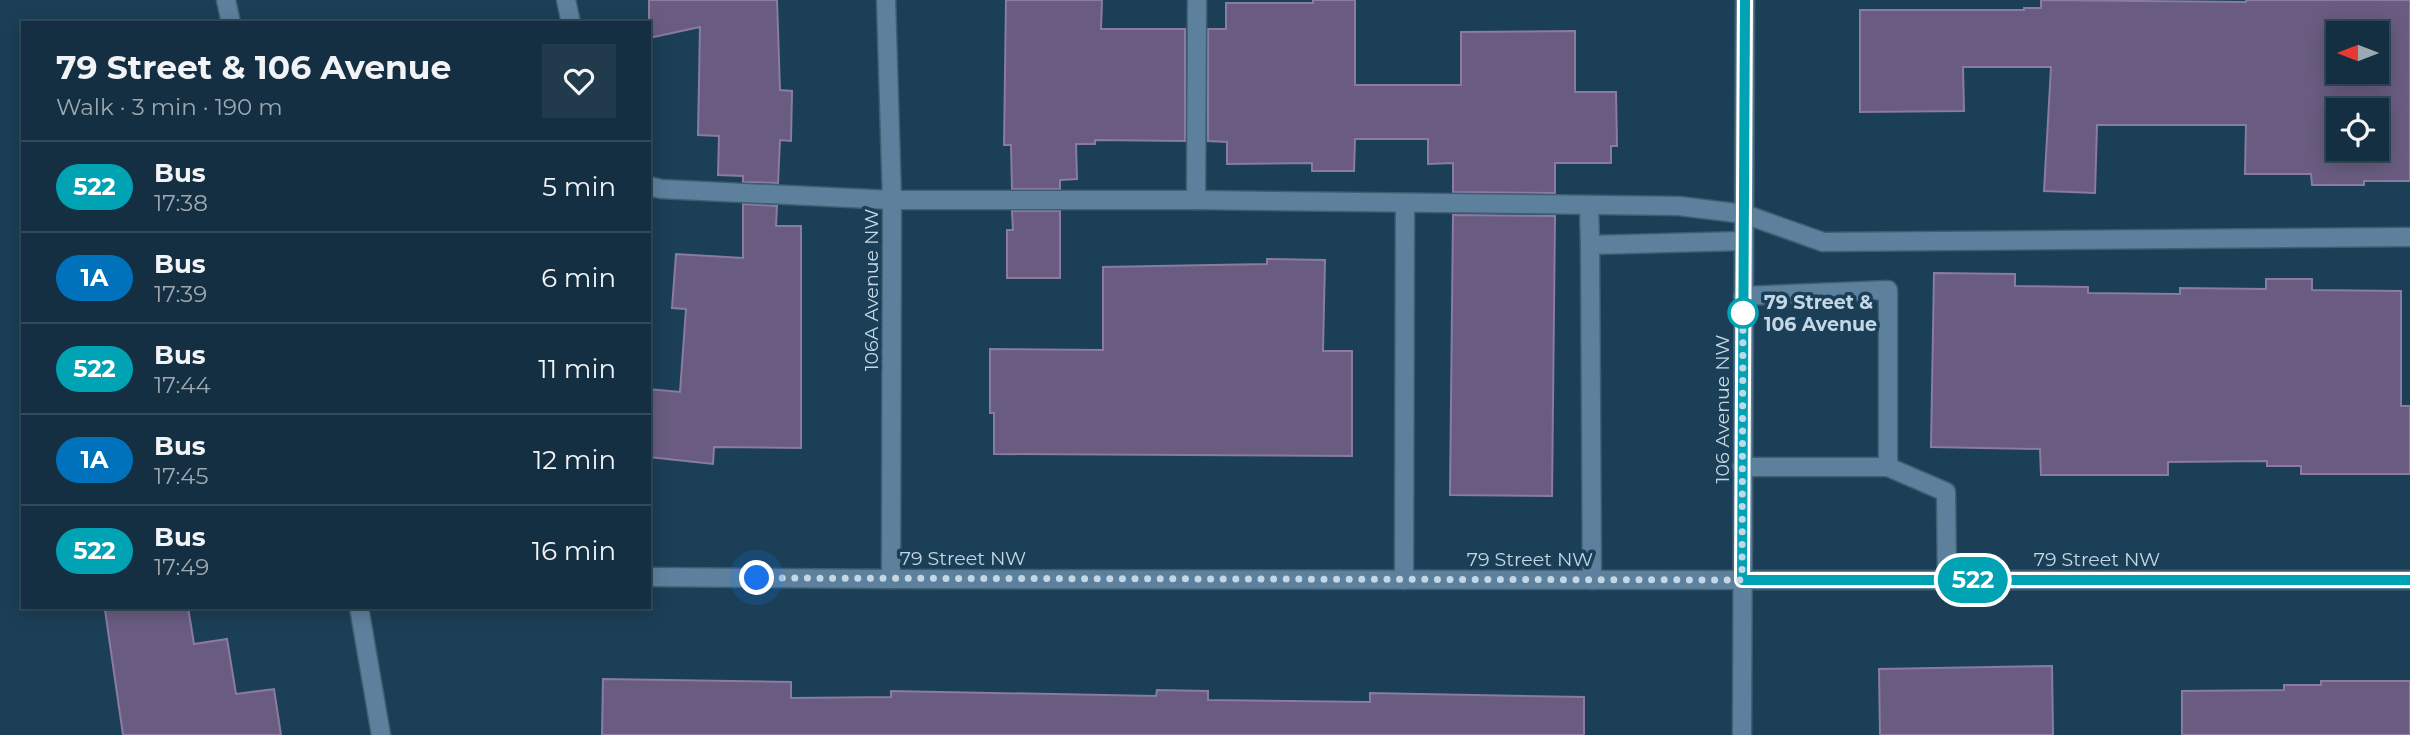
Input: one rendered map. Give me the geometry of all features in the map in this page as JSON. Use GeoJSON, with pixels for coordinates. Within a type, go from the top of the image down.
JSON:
{"type":"FeatureCollection","features":[{"type":"Feature","properties":{"kind":"street"},"geometry":{"type":"LineString","coordinates":[[226,0],[231,21]]}},
{"type":"Feature","properties":{"kind":"street"},"geometry":{"type":"LineString","coordinates":[[566,0],[571,21]]}},
{"type":"Feature","properties":{"kind":"street","name":"106A Avenue NW"},"geometry":{"type":"LineString","coordinates":[[887,0],[892,200],[891,579]]}},
{"type":"Feature","properties":{"kind":"street"},"geometry":{"type":"LineString","coordinates":[[1196,200],[1197,0]]}},
{"type":"Feature","properties":{"kind":"street","name":"106 Avenue NW"},"geometry":{"type":"LineString","coordinates":[[1742,735],[1745,0]]}},
{"type":"Feature","properties":{"kind":"street"},"geometry":{"type":"LineString","coordinates":[[651,186],[892,200],[1196,200],[1679,206],[1744,214],[1823,242],[2410,237]]}},
{"type":"Feature","properties":{"kind":"street"},"geometry":{"type":"LineString","coordinates":[[1404,580],[1405,203]]}},
{"type":"Feature","properties":{"kind":"street"},"geometry":{"type":"LineString","coordinates":[[1589,205],[1591,580]]}},
{"type":"Feature","properties":{"kind":"street"},"geometry":{"type":"LineString","coordinates":[[1590,245],[1743,241]]}},
{"type":"Feature","properties":{"kind":"street"},"geometry":{"type":"LineString","coordinates":[[1743,296],[1888,290],[1888,467]]}},
{"type":"Feature","properties":{"kind":"street"},"geometry":{"type":"LineString","coordinates":[[1742,467],[1888,467],[1946,492],[1947,580]]}},
{"type":"Feature","properties":{"kind":"street","name":"79 Street NW"},"geometry":{"type":"LineString","coordinates":[[651,577],[2410,580]]}},
{"type":"Feature","properties":{"kind":"street"},"geometry":{"type":"LineString","coordinates":[[359,609],[381,735]]}},
{"type":"Feature","properties":{"kind":"building"},"geometry":{"type":"Polygon","coordinates":[[[649,0],[777,0],[780,90],[792,91],[791,141],[780,140],[778,183],[743,182],[743,176],[718,175],[719,136],[698,135],[700,27],[651,38],[649,0]]]}},
{"type":"Feature","properties":{"kind":"building"},"geometry":{"type":"Polygon","coordinates":[[[1006,0],[1102,0],[1101,29],[1185,29],[1185,141],[1095,140],[1095,144],[1076,144],[1077,179],[1060,180],[1060,189],[1012,189],[1011,145],[1004,145],[1006,0]]]}},
{"type":"Feature","properties":{"kind":"building"},"geometry":{"type":"Polygon","coordinates":[[[1313,0],[1355,0],[1355,85],[1461,85],[1461,32],[1575,31],[1575,92],[1616,92],[1617,146],[1611,146],[1611,163],[1555,163],[1555,193],[1453,192],[1453,163],[1428,164],[1428,139],[1355,139],[1354,171],[1312,171],[1312,163],[1227,164],[1227,142],[1208,141],[1208,29],[1226,29],[1226,3],[1313,3],[1313,0]]]}},
{"type":"Feature","properties":{"kind":"building"},"geometry":{"type":"Polygon","coordinates":[[[2041,0],[2410,0],[2410,181],[2364,181],[2364,185],[2312,185],[2311,174],[2245,174],[2246,125],[2097,125],[2095,193],[2044,191],[2051,67],[1963,67],[1964,111],[1860,112],[1860,10],[2041,8],[2041,0]]]}},
{"type":"Feature","properties":{"kind":"building"},"geometry":{"type":"Polygon","coordinates":[[[743,204],[777,206],[776,226],[801,226],[801,448],[714,447],[713,464],[651,457],[651,389],[680,392],[686,309],[672,308],[676,254],[743,258],[743,204]]]}},
{"type":"Feature","properties":{"kind":"building"},"geometry":{"type":"Polygon","coordinates":[[[1012,211],[1060,211],[1060,278],[1007,278],[1007,230],[1013,230],[1012,211]]]}},
{"type":"Feature","properties":{"kind":"building"},"geometry":{"type":"Polygon","coordinates":[[[1453,215],[1555,216],[1552,496],[1450,495],[1453,215]]]}},
{"type":"Feature","properties":{"kind":"building"},"geometry":{"type":"Polygon","coordinates":[[[1267,259],[1325,260],[1323,351],[1352,351],[1352,456],[994,454],[994,413],[990,413],[990,349],[1103,350],[1103,267],[1267,264],[1267,259]]]}},
{"type":"Feature","properties":{"kind":"building"},"geometry":{"type":"Polygon","coordinates":[[[1934,273],[2015,274],[2015,286],[2088,287],[2088,293],[2180,294],[2180,288],[2266,289],[2266,279],[2312,279],[2312,290],[2401,291],[2401,406],[2410,406],[2410,474],[2301,474],[2301,466],[2267,466],[2267,461],[2168,462],[2168,475],[2041,475],[2040,449],[1931,447],[1934,273]]]}},
{"type":"Feature","properties":{"kind":"building"},"geometry":{"type":"Polygon","coordinates":[[[188,609],[194,644],[227,639],[236,694],[274,689],[281,735],[123,735],[105,610],[188,609]]]}},
{"type":"Feature","properties":{"kind":"building"},"geometry":{"type":"Polygon","coordinates":[[[2052,666],[2053,735],[1880,735],[1879,669],[2052,666]]]}},
{"type":"Feature","properties":{"kind":"building"},"geometry":{"type":"Polygon","coordinates":[[[603,679],[791,682],[791,698],[891,697],[891,691],[1156,696],[1157,690],[1208,691],[1208,700],[1370,702],[1370,693],[1584,697],[1584,735],[602,735],[603,679]]]}},
{"type":"Feature","properties":{"kind":"building"},"geometry":{"type":"Polygon","coordinates":[[[2321,681],[2410,681],[2410,735],[2182,735],[2182,691],[2284,690],[2284,685],[2321,685],[2321,681]]]}},
{"type":"Feature","properties":{"kind":"bus line","name":"522"},"geometry":{"type":"LineString","coordinates":[[1745,0],[1742,580],[2410,580]]}},
{"type":"Feature","properties":{"kind":"place","name":"79 Street & 106 Avenue"},"geometry":{"type":"Point","coordinates":[1743,313]}},
{"type":"Feature","properties":{"kind":"route"},"geometry":{"type":"LineString","coordinates":[[757,578],[1742,580],[1743,313]]}}]}
